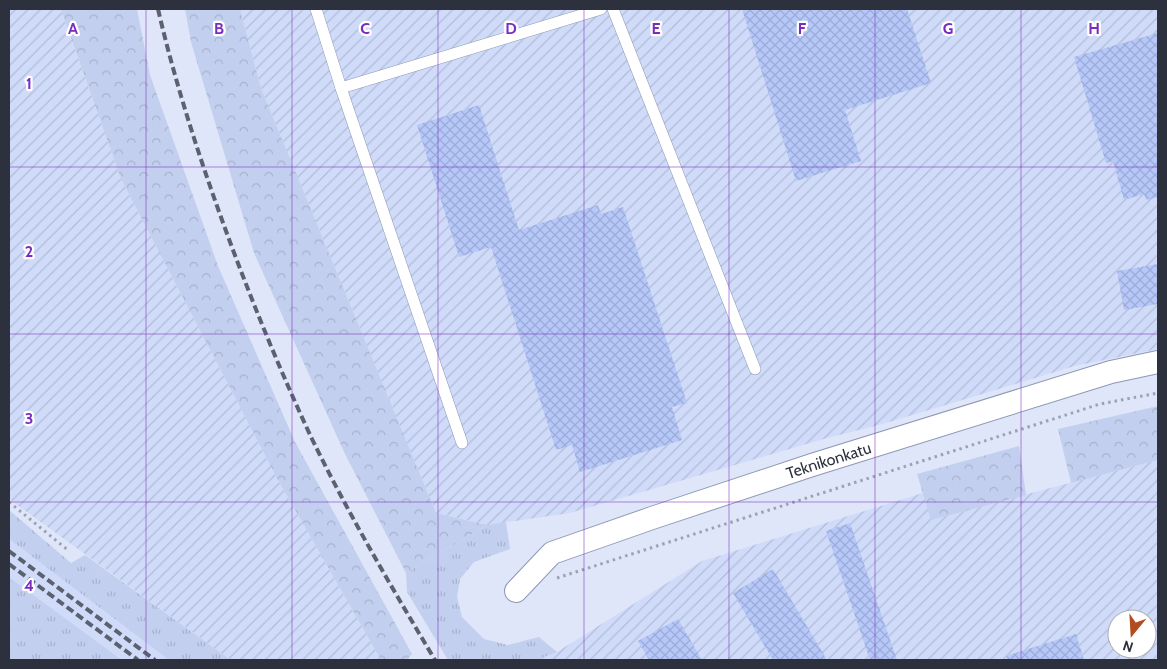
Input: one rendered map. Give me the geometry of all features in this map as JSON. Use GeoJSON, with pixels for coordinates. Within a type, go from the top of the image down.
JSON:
{"type":"FeatureCollection","features":[{"type":"Feature","properties":{"kind":"street","name":"Teknikonkatu"},"geometry":{"type":"LineString","coordinates":[[516,591],[552,553],[812,465],[1112,372],[1158,362]]}},
{"type":"Feature","properties":{"kind":"lane"},"geometry":{"type":"LineString","coordinates":[[316,9],[462,443]]}},
{"type":"Feature","properties":{"kind":"lane"},"geometry":{"type":"LineString","coordinates":[[341,88],[601,9]]}},
{"type":"Feature","properties":{"kind":"lane"},"geometry":{"type":"LineString","coordinates":[[613,9],[755,369]]}},
{"type":"Feature","properties":{"kind":"path"},"geometry":{"type":"LineString","coordinates":[[554,579],[1100,404],[1158,393]]}},
{"type":"Feature","properties":{"kind":"path"},"geometry":{"type":"LineString","coordinates":[[9,502],[70,551]]}},
{"type":"Feature","properties":{"kind":"shaded area"},"geometry":{"type":"Polygon","coordinates":[[[9,9],[61,9],[121,179],[278,480],[381,660],[231,660],[9,499],[9,9]]]}},
{"type":"Feature","properties":{"kind":"shaded area"},"geometry":{"type":"Polygon","coordinates":[[[240,9],[1158,9],[1158,349],[1075,366],[879,425],[827,438],[570,513],[487,525],[436,513],[261,88],[240,9]]]}},
{"type":"Feature","properties":{"kind":"shaded area"},"geometry":{"type":"Polygon","coordinates":[[[1158,460],[1158,660],[537,660],[557,652],[702,561],[923,493],[932,519],[1158,460]]]}},
{"type":"Feature","properties":{"kind":"shaded area"},"geometry":{"type":"Polygon","coordinates":[[[9,539],[169,660],[122,660],[9,577],[9,539]]]}},
{"type":"Feature","properties":{"kind":"green space"},"geometry":{"type":"Polygon","coordinates":[[[61,9],[137,9],[150,75],[218,266],[295,442],[412,654],[407,660],[381,660],[278,480],[121,179],[61,9]]]}},
{"type":"Feature","properties":{"kind":"green space"},"geometry":{"type":"Polygon","coordinates":[[[185,9],[240,9],[261,88],[436,513],[487,525],[406,573],[345,454],[254,253],[191,42],[185,9]]]}},
{"type":"Feature","properties":{"kind":"green space"},"geometry":{"type":"Polygon","coordinates":[[[1158,406],[1158,460],[1071,483],[1058,429],[1158,406]]]}},
{"type":"Feature","properties":{"kind":"green space"},"geometry":{"type":"Polygon","coordinates":[[[1019,446],[1026,495],[931,520],[917,474],[1019,446]]]}},
{"type":"Feature","properties":{"kind":"green space"},"geometry":{"type":"Polygon","coordinates":[[[9,510],[71,563],[85,555],[231,660],[169,660],[9,539],[9,510]]]}},
{"type":"Feature","properties":{"kind":"green space"},"geometry":{"type":"Polygon","coordinates":[[[506,522],[510,549],[474,562],[460,579],[457,597],[462,617],[484,639],[508,645],[539,637],[557,652],[537,660],[448,660],[407,592],[406,573],[487,525],[506,522]]]}},
{"type":"Feature","properties":{"kind":"green space"},"geometry":{"type":"Polygon","coordinates":[[[9,577],[122,660],[9,660],[9,577]]]}},
{"type":"Feature","properties":{"kind":"building"},"geometry":{"type":"Polygon","coordinates":[[[742,9],[907,9],[931,83],[845,110],[861,161],[796,181],[742,9]]]}},
{"type":"Feature","properties":{"kind":"building"},"geometry":{"type":"Polygon","coordinates":[[[1158,33],[1158,197],[1146,200],[1144,194],[1124,200],[1113,161],[1106,163],[1074,57],[1158,33]]]}},
{"type":"Feature","properties":{"kind":"building"},"geometry":{"type":"Polygon","coordinates":[[[479,105],[519,230],[598,205],[601,214],[623,207],[687,403],[672,407],[682,440],[580,472],[572,445],[556,450],[491,247],[459,257],[417,125],[479,105]]]}},
{"type":"Feature","properties":{"kind":"building"},"geometry":{"type":"Polygon","coordinates":[[[1158,264],[1158,304],[1124,310],[1117,271],[1158,264]]]}},
{"type":"Feature","properties":{"kind":"building"},"geometry":{"type":"Polygon","coordinates":[[[850,523],[897,660],[870,660],[826,531],[850,523]]]}},
{"type":"Feature","properties":{"kind":"building"},"geometry":{"type":"Polygon","coordinates":[[[773,569],[827,660],[773,660],[733,593],[773,569]]]}},
{"type":"Feature","properties":{"kind":"building"},"geometry":{"type":"Polygon","coordinates":[[[678,619],[702,660],[649,660],[638,641],[678,619]]]}},
{"type":"Feature","properties":{"kind":"building"},"geometry":{"type":"Polygon","coordinates":[[[1076,634],[1084,660],[1008,660],[1006,656],[1076,634]]]}},
{"type":"Feature","properties":{"kind":"railway"},"geometry":{"type":"LineString","coordinates":[[158,9],[182,101],[222,221],[261,322],[312,439],[356,523],[435,660]]}},
{"type":"Feature","properties":{"kind":"railway"},"geometry":{"type":"LineString","coordinates":[[9,551],[155,660]]}},
{"type":"Feature","properties":{"kind":"railway"},"geometry":{"type":"LineString","coordinates":[[9,564],[138,660]]}}]}
